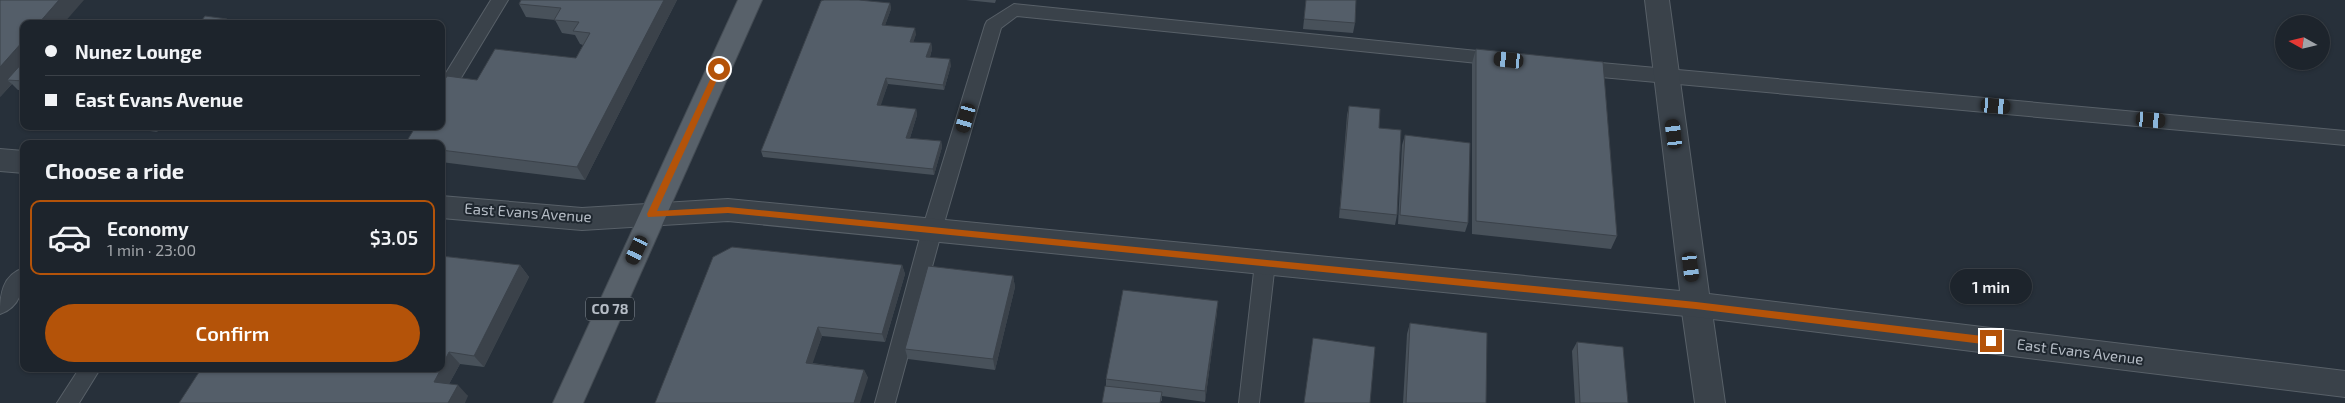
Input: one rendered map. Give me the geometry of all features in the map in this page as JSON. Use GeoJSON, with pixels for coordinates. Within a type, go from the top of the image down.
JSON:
{"type":"FeatureCollection","features":[{"type":"Feature","properties":{"kind":"main road","name":"CO 78"},"geometry":{"type":"LineString","coordinates":[[568,403],[651,214],[750,0]]}},
{"type":"Feature","properties":{"kind":"street"},"geometry":{"type":"LineString","coordinates":[[1657,0],[1710,403]]}},
{"type":"Feature","properties":{"kind":"street"},"geometry":{"type":"LineString","coordinates":[[0,160],[20,162]]}},
{"type":"Feature","properties":{"kind":"street","name":"East Evans Avenue"},"geometry":{"type":"LineString","coordinates":[[445,207],[582,219],[728,210],[1696,305],[2345,384]]}},
{"type":"Feature","properties":{"kind":"lane"},"geometry":{"type":"LineString","coordinates":[[445,89],[494,0]]}},
{"type":"Feature","properties":{"kind":"lane"},"geometry":{"type":"LineString","coordinates":[[885,403],[932,230],[993,25],[1014,10],[1518,62]]}},
{"type":"Feature","properties":{"kind":"lane"},"geometry":{"type":"LineString","coordinates":[[1558,66],[2345,138]]}},
{"type":"Feature","properties":{"kind":"lane"},"geometry":{"type":"LineString","coordinates":[[1249,403],[1265,263]]}},
{"type":"Feature","properties":{"kind":"lane"},"geometry":{"type":"LineString","coordinates":[[0,306],[20,281]]}},
{"type":"Feature","properties":{"kind":"lane"},"geometry":{"type":"LineString","coordinates":[[67,403],[88,372]]}},
{"type":"Feature","properties":{"kind":"building"},"geometry":{"type":"Polygon","coordinates":[[[0,0],[59,0],[42,20],[20,20],[20,44],[0,67],[0,0]]]}},
{"type":"Feature","properties":{"kind":"building"},"geometry":{"type":"Polygon","coordinates":[[[521,0],[664,0],[577,167],[445,150],[445,140],[407,140],[414,130],[445,130],[445,79],[447,76],[477,80],[495,49],[576,58],[590,33],[573,31],[579,22],[554,20],[561,8],[519,4],[521,0]]]}},
{"type":"Feature","properties":{"kind":"building"},"geometry":{"type":"Polygon","coordinates":[[[859,0],[890,3],[882,25],[915,28],[910,42],[931,43],[926,57],[950,59],[943,85],[886,78],[877,105],[916,109],[906,138],[941,141],[933,169],[761,151],[821,1],[859,0]]]}},
{"type":"Feature","properties":{"kind":"building"},"geometry":{"type":"Polygon","coordinates":[[[1306,0],[1356,0],[1355,23],[1304,19],[1306,0]]]}},
{"type":"Feature","properties":{"kind":"building"},"geometry":{"type":"Polygon","coordinates":[[[205,16],[227,19],[226,20],[202,20],[205,16]]]}},
{"type":"Feature","properties":{"kind":"building"},"geometry":{"type":"Polygon","coordinates":[[[1476,49],[1603,62],[1617,236],[1476,221],[1476,49]]]}},
{"type":"Feature","properties":{"kind":"building"},"geometry":{"type":"Polygon","coordinates":[[[20,65],[20,81],[7,80],[20,65]]]}},
{"type":"Feature","properties":{"kind":"building"},"geometry":{"type":"Polygon","coordinates":[[[1349,106],[1380,109],[1379,128],[1401,130],[1397,215],[1340,209],[1349,106]]]}},
{"type":"Feature","properties":{"kind":"building"},"geometry":{"type":"Polygon","coordinates":[[[1405,135],[1470,143],[1468,223],[1400,215],[1405,135]]]}},
{"type":"Feature","properties":{"kind":"building"},"geometry":{"type":"Polygon","coordinates":[[[732,247],[902,265],[882,334],[818,327],[806,363],[864,370],[854,403],[655,403],[713,257],[732,247]]]}},
{"type":"Feature","properties":{"kind":"building"},"geometry":{"type":"Polygon","coordinates":[[[445,256],[520,265],[474,356],[449,352],[445,360],[445,256]]]}},
{"type":"Feature","properties":{"kind":"building"},"geometry":{"type":"Polygon","coordinates":[[[928,266],[1013,276],[993,359],[905,349],[928,266]]]}},
{"type":"Feature","properties":{"kind":"building"},"geometry":{"type":"Polygon","coordinates":[[[1123,290],[1218,301],[1205,391],[1106,379],[1123,290]]]}},
{"type":"Feature","properties":{"kind":"building"},"geometry":{"type":"Polygon","coordinates":[[[1410,323],[1487,333],[1486,403],[1406,403],[1410,323]]]}},
{"type":"Feature","properties":{"kind":"building"},"geometry":{"type":"Polygon","coordinates":[[[1313,338],[1375,347],[1370,403],[1304,403],[1313,338]]]}},
{"type":"Feature","properties":{"kind":"building"},"geometry":{"type":"Polygon","coordinates":[[[1577,342],[1623,347],[1628,403],[1580,403],[1577,342]]]}},
{"type":"Feature","properties":{"kind":"building"},"geometry":{"type":"Polygon","coordinates":[[[199,372],[439,372],[434,382],[458,385],[448,403],[179,403],[199,372]]]}},
{"type":"Feature","properties":{"kind":"building"},"geometry":{"type":"Polygon","coordinates":[[[1105,386],[1162,392],[1160,403],[1102,403],[1105,386]]]}},
{"type":"Feature","properties":{"kind":"route"},"geometry":{"type":"LineString","coordinates":[[719,69],[651,214],[728,210],[1696,305],[1991,341]]}}]}
